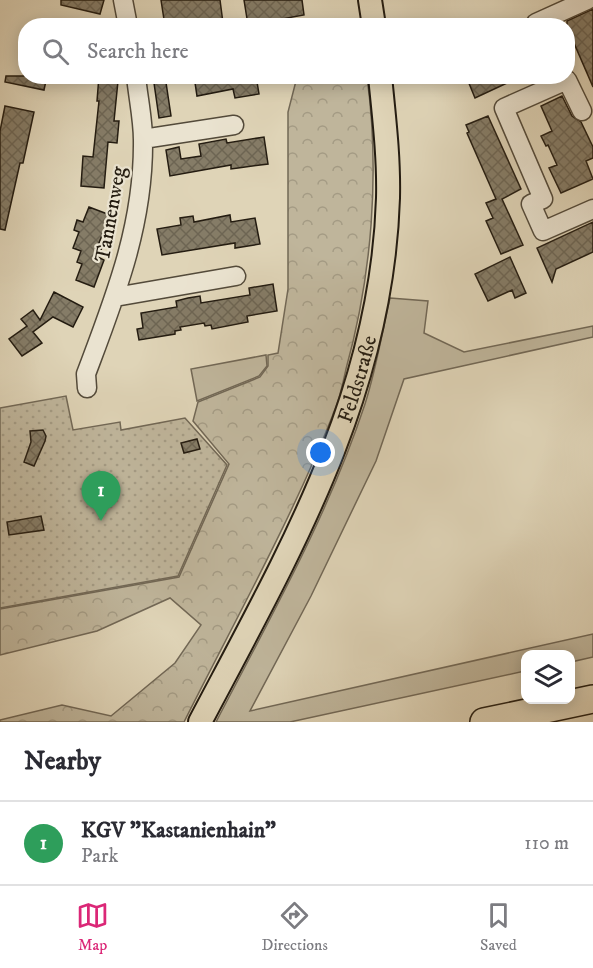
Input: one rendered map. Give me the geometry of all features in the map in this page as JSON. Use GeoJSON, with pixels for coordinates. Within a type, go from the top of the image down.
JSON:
{"type":"FeatureCollection","features":[{"type":"Feature","properties":{"kind":"highway"},"geometry":{"type":"LineString","coordinates":[[484,722],[593,699]]}},
{"type":"Feature","properties":{"kind":"main road"},"geometry":{"type":"LineString","coordinates":[[370,0],[373,18]]}},
{"type":"Feature","properties":{"kind":"main road","name":"Feldstraße"},"geometry":{"type":"LineString","coordinates":[[200,722],[303,525],[345,424],[363,364],[383,257],[388,200],[388,155],[381,84]]}},
{"type":"Feature","properties":{"kind":"street"},"geometry":{"type":"LineString","coordinates":[[123,0],[126,18]]}},
{"type":"Feature","properties":{"kind":"street"},"geometry":{"type":"LineString","coordinates":[[547,18],[587,0]]}},
{"type":"Feature","properties":{"kind":"street","name":"Tannenweg"},"geometry":{"type":"LineString","coordinates":[[87,388],[86,374],[130,251],[138,209],[143,139],[137,84]]}},
{"type":"Feature","properties":{"kind":"street"},"geometry":{"type":"LineString","coordinates":[[550,84],[504,108],[543,199],[531,204],[543,231],[593,209]]}},
{"type":"Feature","properties":{"kind":"street"},"geometry":{"type":"LineString","coordinates":[[569,84],[582,111]]}},
{"type":"Feature","properties":{"kind":"street"},"geometry":{"type":"LineString","coordinates":[[143,139],[234,125]]}},
{"type":"Feature","properties":{"kind":"street"},"geometry":{"type":"LineString","coordinates":[[115,297],[236,276]]}},
{"type":"Feature","properties":{"kind":"green space"},"geometry":{"type":"Polygon","coordinates":[[[295,84],[368,84],[373,150],[373,187],[362,297],[338,401],[300,491],[184,722],[0,722],[0,720],[62,705],[111,716],[175,663],[201,625],[170,598],[97,631],[0,655],[0,609],[179,577],[229,464],[193,421],[198,402],[260,377],[268,366],[268,355],[278,353],[288,289],[288,112],[295,84]]]}},
{"type":"Feature","properties":{"kind":"green space"},"geometry":{"type":"Polygon","coordinates":[[[390,298],[428,301],[424,333],[464,352],[593,326],[593,337],[404,379],[376,461],[311,596],[250,711],[521,650],[521,672],[290,722],[216,722],[297,566],[334,486],[365,404],[390,298]]]}},
{"type":"Feature","properties":{"kind":"green space"},"geometry":{"type":"Polygon","coordinates":[[[266,355],[267,366],[259,376],[197,401],[191,369],[266,355]]]}},
{"type":"Feature","properties":{"kind":"green space"},"geometry":{"type":"Polygon","coordinates":[[[66,396],[73,430],[120,422],[121,430],[185,418],[227,465],[178,576],[0,608],[0,408],[66,396]]]}},
{"type":"Feature","properties":{"kind":"green space"},"geometry":{"type":"Polygon","coordinates":[[[593,634],[593,657],[575,661],[575,650],[522,650],[593,634]]]}},
{"type":"Feature","properties":{"kind":"building"},"geometry":{"type":"Polygon","coordinates":[[[61,0],[104,0],[100,14],[61,5],[61,0]]]}},
{"type":"Feature","properties":{"kind":"building"},"geometry":{"type":"Polygon","coordinates":[[[161,0],[220,0],[222,18],[164,18],[161,0]]]}},
{"type":"Feature","properties":{"kind":"building"},"geometry":{"type":"Polygon","coordinates":[[[244,0],[302,0],[304,15],[287,18],[247,18],[244,0]]]}},
{"type":"Feature","properties":{"kind":"building"},"geometry":{"type":"Polygon","coordinates":[[[593,9],[593,87],[575,45],[574,18],[593,9]]]}},
{"type":"Feature","properties":{"kind":"building"},"geometry":{"type":"Polygon","coordinates":[[[6,76],[18,76],[18,84],[45,84],[44,90],[5,82],[6,76]]]}},
{"type":"Feature","properties":{"kind":"building"},"geometry":{"type":"Polygon","coordinates":[[[98,84],[118,84],[114,121],[119,121],[117,143],[108,142],[104,188],[81,186],[83,156],[93,157],[99,101],[97,101],[98,84]]]}},
{"type":"Feature","properties":{"kind":"building"},"geometry":{"type":"Polygon","coordinates":[[[154,84],[166,84],[171,116],[159,118],[154,84]]]}},
{"type":"Feature","properties":{"kind":"building"},"geometry":{"type":"Polygon","coordinates":[[[195,84],[257,84],[259,94],[235,98],[233,89],[197,96],[195,84]]]}},
{"type":"Feature","properties":{"kind":"building"},"geometry":{"type":"Polygon","coordinates":[[[469,84],[505,84],[475,98],[469,84]]]}},
{"type":"Feature","properties":{"kind":"building"},"geometry":{"type":"Polygon","coordinates":[[[562,96],[572,116],[581,122],[593,147],[593,158],[586,161],[593,179],[561,193],[549,168],[557,165],[541,136],[552,131],[541,106],[562,96]]]}},
{"type":"Feature","properties":{"kind":"building"},"geometry":{"type":"Polygon","coordinates":[[[5,106],[34,112],[5,230],[0,229],[0,131],[5,106]]]}},
{"type":"Feature","properties":{"kind":"building"},"geometry":{"type":"Polygon","coordinates":[[[488,116],[521,189],[502,199],[523,245],[501,254],[486,221],[493,218],[486,203],[496,199],[467,133],[469,132],[466,125],[488,116]]]}},
{"type":"Feature","properties":{"kind":"building"},"geometry":{"type":"Polygon","coordinates":[[[264,137],[268,164],[231,169],[231,165],[170,176],[166,150],[179,147],[181,159],[201,156],[199,144],[226,139],[227,143],[264,137]]]}},
{"type":"Feature","properties":{"kind":"building"},"geometry":{"type":"Polygon","coordinates":[[[89,207],[110,215],[99,243],[103,245],[98,257],[104,260],[94,287],[76,280],[82,264],[77,262],[81,251],[73,248],[79,232],[74,230],[77,220],[83,222],[89,207]]]}},
{"type":"Feature","properties":{"kind":"building"},"geometry":{"type":"Polygon","coordinates":[[[230,215],[231,222],[255,218],[260,244],[235,248],[235,243],[162,255],[157,229],[181,225],[180,218],[193,216],[194,222],[230,215]]]}},
{"type":"Feature","properties":{"kind":"building"},"geometry":{"type":"Polygon","coordinates":[[[593,222],[593,252],[556,269],[552,282],[537,248],[593,222]]]}},
{"type":"Feature","properties":{"kind":"building"},"geometry":{"type":"Polygon","coordinates":[[[510,257],[526,293],[515,298],[512,290],[488,301],[475,274],[510,257]]]}},
{"type":"Feature","properties":{"kind":"building"},"geometry":{"type":"Polygon","coordinates":[[[273,284],[277,311],[247,316],[248,322],[212,329],[211,325],[205,326],[204,323],[180,327],[181,330],[175,331],[175,334],[139,340],[137,329],[143,328],[141,313],[177,307],[176,301],[200,296],[201,303],[250,295],[249,288],[273,284]]]}},
{"type":"Feature","properties":{"kind":"building"},"geometry":{"type":"Polygon","coordinates":[[[54,292],[83,307],[73,327],[53,317],[33,332],[42,343],[22,356],[9,339],[27,326],[21,319],[33,310],[40,320],[54,292]]]}},
{"type":"Feature","properties":{"kind":"building"},"geometry":{"type":"Polygon","coordinates":[[[43,430],[46,436],[45,441],[34,466],[24,462],[31,442],[30,431],[43,430]]]}},
{"type":"Feature","properties":{"kind":"building"},"geometry":{"type":"Polygon","coordinates":[[[197,439],[200,449],[184,453],[181,443],[197,439]]]}},
{"type":"Feature","properties":{"kind":"building"},"geometry":{"type":"Polygon","coordinates":[[[41,516],[44,530],[9,535],[7,522],[41,516]]]}},
{"type":"Feature","properties":{"kind":"place","name":"KGV \"Kastanienhain\""},"geometry":{"type":"Point","coordinates":[101,521]}}]}
